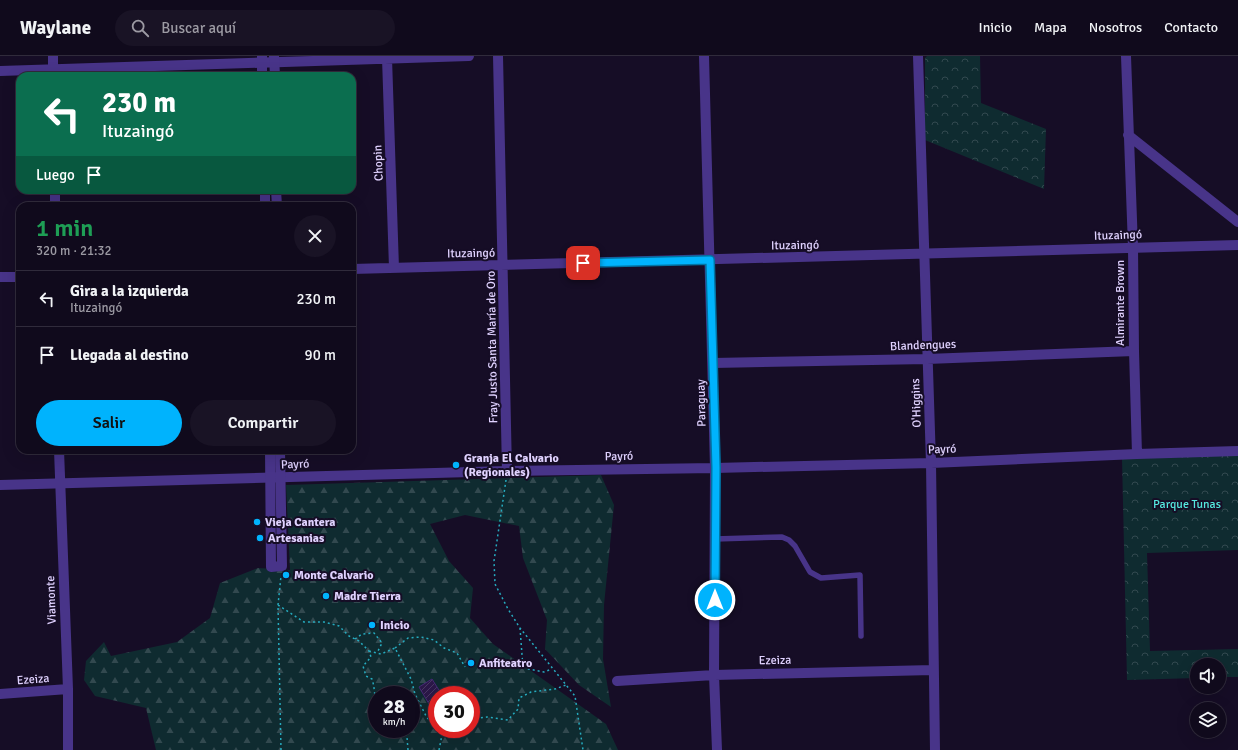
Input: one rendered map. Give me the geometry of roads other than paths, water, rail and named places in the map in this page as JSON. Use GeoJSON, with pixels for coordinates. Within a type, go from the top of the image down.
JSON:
{"type":"FeatureCollection","features":[{"type":"Feature","properties":{"kind":"street"},"geometry":{"type":"LineString","coordinates":[[53,56],[53,72]]}},
{"type":"Feature","properties":{"kind":"street"},"geometry":{"type":"LineString","coordinates":[[68,72],[262,59],[469,56]]}},
{"type":"Feature","properties":{"kind":"street","name":"Fray Justo Santa María de Oro"},"geometry":{"type":"LineString","coordinates":[[498,56],[507,470]]}},
{"type":"Feature","properties":{"kind":"street","name":"Paraguay"},"geometry":{"type":"LineString","coordinates":[[704,56],[716,468],[714,675],[717,750]]}},
{"type":"Feature","properties":{"kind":"street","name":"O'Higgins"},"geometry":{"type":"LineString","coordinates":[[918,56],[931,463],[935,750]]}},
{"type":"Feature","properties":{"kind":"street","name":"Almirante Brown"},"geometry":{"type":"LineString","coordinates":[[1126,56],[1133,247],[1137,454]]}},
{"type":"Feature","properties":{"kind":"street","name":"Chopin"},"geometry":{"type":"LineString","coordinates":[[387,58],[394,268]]}},
{"type":"Feature","properties":{"kind":"street"},"geometry":{"type":"LineString","coordinates":[[262,59],[262,72]]}},
{"type":"Feature","properties":{"kind":"street"},"geometry":{"type":"LineString","coordinates":[[274,59],[274,72]]}},
{"type":"Feature","properties":{"kind":"street"},"geometry":{"type":"LineString","coordinates":[[0,70],[35,72]]}},
{"type":"Feature","properties":{"kind":"street"},"geometry":{"type":"LineString","coordinates":[[1128,135],[1238,222]]}},
{"type":"Feature","properties":{"kind":"street","name":"Ituzaingó"},"geometry":{"type":"LineString","coordinates":[[356,269],[1238,245]]}},
{"type":"Feature","properties":{"kind":"street"},"geometry":{"type":"LineString","coordinates":[[0,277],[16,277]]}},
{"type":"Feature","properties":{"kind":"street","name":"Blandengues"},"geometry":{"type":"LineString","coordinates":[[713,363],[928,359],[1134,351]]}},
{"type":"Feature","properties":{"kind":"street","name":"Payró"},"geometry":{"type":"LineString","coordinates":[[0,485],[507,470],[716,468],[931,463],[1238,451]]}},
{"type":"Feature","properties":{"kind":"street","name":"Viamonte"},"geometry":{"type":"LineString","coordinates":[[59,454],[68,689],[68,750]]}},
{"type":"Feature","properties":{"kind":"street"},"geometry":{"type":"LineString","coordinates":[[270,454],[271,567],[282,566],[280,454]]}},
{"type":"Feature","properties":{"kind":"street","name":"Ezeiza"},"geometry":{"type":"LineString","coordinates":[[617,681],[714,675],[933,670]]}},
{"type":"Feature","properties":{"kind":"street","name":"Ezeiza"},"geometry":{"type":"LineString","coordinates":[[0,694],[68,689]]}},
{"type":"Feature","properties":{"kind":"lane"},"geometry":{"type":"LineString","coordinates":[[715,539],[782,537],[789,540],[795,546],[810,572],[821,578],[860,575],[861,636]]}},
{"type":"Feature","properties":{"kind":"place","name":"Granja El Calvario (Regionales)"},"geometry":{"type":"Point","coordinates":[456,465]}},
{"type":"Feature","properties":{"kind":"place","name":"Vieja Cantera"},"geometry":{"type":"Point","coordinates":[257,522]}},
{"type":"Feature","properties":{"kind":"place","name":"Artesanias"},"geometry":{"type":"Point","coordinates":[260,538]}},
{"type":"Feature","properties":{"kind":"place","name":"Monte Calvario"},"geometry":{"type":"Point","coordinates":[286,575]}},
{"type":"Feature","properties":{"kind":"place","name":"Madre Tierra"},"geometry":{"type":"Point","coordinates":[326,596]}},
{"type":"Feature","properties":{"kind":"place","name":"Inicio"},"geometry":{"type":"Point","coordinates":[372,625]}},
{"type":"Feature","properties":{"kind":"place","name":"Anfiteatro"},"geometry":{"type":"Point","coordinates":[471,663]}},
{"type":"Feature","properties":{"kind":"park label","name":"Parque Tunas"},"geometry":{"type":"Point","coordinates":[1187,504]}}]}
